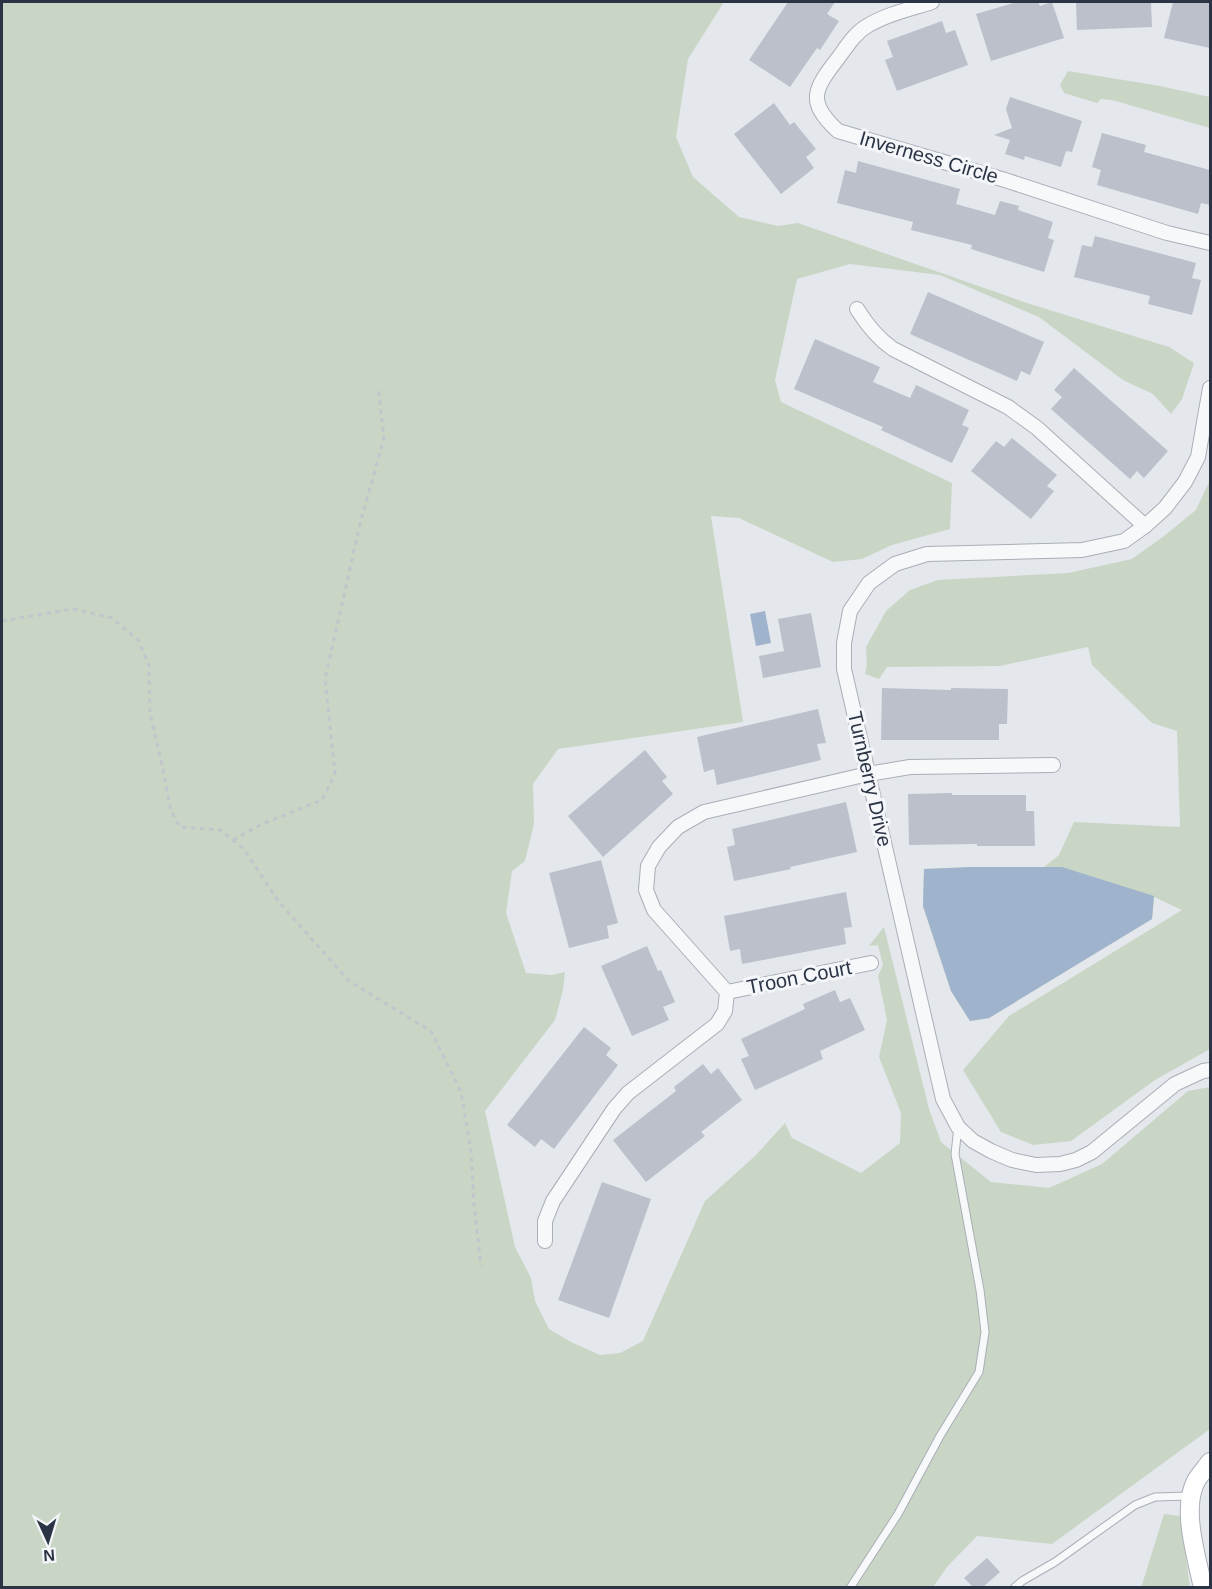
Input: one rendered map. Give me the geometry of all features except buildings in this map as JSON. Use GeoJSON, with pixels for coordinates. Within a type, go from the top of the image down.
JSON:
{"type":"FeatureCollection","features":[{"type":"Feature","properties":{"kind":"main road"},"geometry":{"type":"LineString","coordinates":[[1203,1587],[1191,1532],[1191,1496],[1196,1482],[1210,1462]]}},
{"type":"Feature","properties":{"kind":"street","name":"Inverness Circle"},"geometry":{"type":"LineString","coordinates":[[932,2],[888,16],[865,27],[855,35],[820,82],[817,95],[819,109],[838,131],[1005,180],[1167,233],[1210,243]]}},
{"type":"Feature","properties":{"kind":"street"},"geometry":{"type":"LineString","coordinates":[[857,309],[870,329],[881,341],[893,349],[1008,407],[1037,428],[1145,526]]}},
{"type":"Feature","properties":{"kind":"street","name":"Turnberry Drive"},"geometry":{"type":"LineString","coordinates":[[1210,388],[1198,457],[1185,482],[1165,508],[1124,541],[1082,550],[927,554],[895,564],[869,583],[850,611],[844,643],[844,669],[943,1099],[958,1127],[973,1141],[1012,1160],[1036,1165],[1060,1164],[1076,1160],[1092,1152],[1175,1084],[1210,1070]]}},
{"type":"Feature","properties":{"kind":"street"},"geometry":{"type":"LineString","coordinates":[[545,1241],[545,1221],[553,1201],[614,1110],[628,1093],[717,1024],[725,1011],[727,992],[654,910],[646,890],[648,866],[659,847],[678,826],[704,812],[868,774],[910,767],[1053,765]]}},
{"type":"Feature","properties":{"kind":"street","name":"Troon Court"},"geometry":{"type":"LineString","coordinates":[[727,992],[871,963]]}},
{"type":"Feature","properties":{"kind":"lane"},"geometry":{"type":"LineString","coordinates":[[850,1587],[898,1514],[940,1436],[979,1372],[985,1332],[980,1290],[955,1154],[958,1127]]}},
{"type":"Feature","properties":{"kind":"lane"},"geometry":{"type":"LineString","coordinates":[[1014,1587],[1135,1505],[1155,1497],[1191,1496]]}},
{"type":"Feature","properties":{"kind":"path"},"geometry":{"type":"LineString","coordinates":[[233,840],[262,824],[322,800],[335,774],[325,679],[360,524],[384,438],[378,387]]}},
{"type":"Feature","properties":{"kind":"path"},"geometry":{"type":"LineString","coordinates":[[2,621],[73,609],[112,618],[138,640],[149,665],[150,713],[171,812],[180,827],[220,830],[243,848],[279,902],[349,981],[431,1031],[461,1092],[471,1151],[481,1266]]}},
{"type":"Feature","properties":{"kind":"green space"},"geometry":{"type":"Polygon","coordinates":[[[2,2],[724,2],[688,59],[676,137],[693,177],[739,217],[778,226],[798,223],[1027,303],[1169,347],[1194,363],[1182,399],[1171,414],[1153,394],[1123,380],[1039,317],[940,275],[850,264],[797,279],[775,380],[781,402],[952,483],[950,529],[892,545],[862,559],[833,562],[739,518],[711,516],[743,722],[558,749],[533,784],[534,824],[525,861],[512,871],[506,913],[526,973],[551,975],[565,972],[563,990],[555,1020],[485,1111],[515,1247],[531,1278],[535,1301],[549,1329],[600,1355],[620,1353],[643,1341],[705,1201],[756,1155],[785,1123],[792,1138],[861,1173],[900,1143],[901,1113],[879,1057],[887,1020],[878,976],[883,965],[878,945],[869,946],[884,927],[929,1109],[941,1142],[991,1182],[1049,1188],[1102,1164],[1188,1091],[1210,1087],[1210,1429],[1052,1544],[977,1536],[947,1567],[933,1587],[2,1588],[2,2]]]}},
{"type":"Feature","properties":{"kind":"green space"},"geometry":{"type":"Polygon","coordinates":[[[1068,71],[1160,86],[1210,97],[1210,128],[1112,100],[1101,99],[1097,103],[1064,93],[1060,85],[1068,71]]]}},
{"type":"Feature","properties":{"kind":"green space"},"geometry":{"type":"Polygon","coordinates":[[[1210,480],[1210,1049],[1155,1080],[1071,1141],[1033,1145],[1001,1132],[963,1070],[1009,1016],[1182,910],[1154,897],[1152,919],[989,1018],[970,1021],[951,991],[923,906],[924,869],[1044,867],[1059,855],[1074,822],[1180,827],[1177,731],[1152,723],[1092,665],[1088,647],[1000,666],[887,667],[879,679],[865,674],[866,647],[886,611],[910,590],[938,580],[1068,573],[1132,559],[1196,510],[1210,480]]]}},
{"type":"Feature","properties":{"kind":"green space"},"geometry":{"type":"Polygon","coordinates":[[[1164,1514],[1180,1516],[1190,1587],[1141,1588],[1164,1514]]]}},
{"type":"Feature","properties":{"kind":"water"},"geometry":{"type":"Polygon","coordinates":[[[765,611],[771,643],[756,646],[750,614],[765,611]]]}},
{"type":"Feature","properties":{"kind":"water"},"geometry":{"type":"Polygon","coordinates":[[[1062,867],[1154,896],[1152,919],[989,1018],[970,1021],[951,991],[923,906],[924,869],[1062,867]]]}}]}
